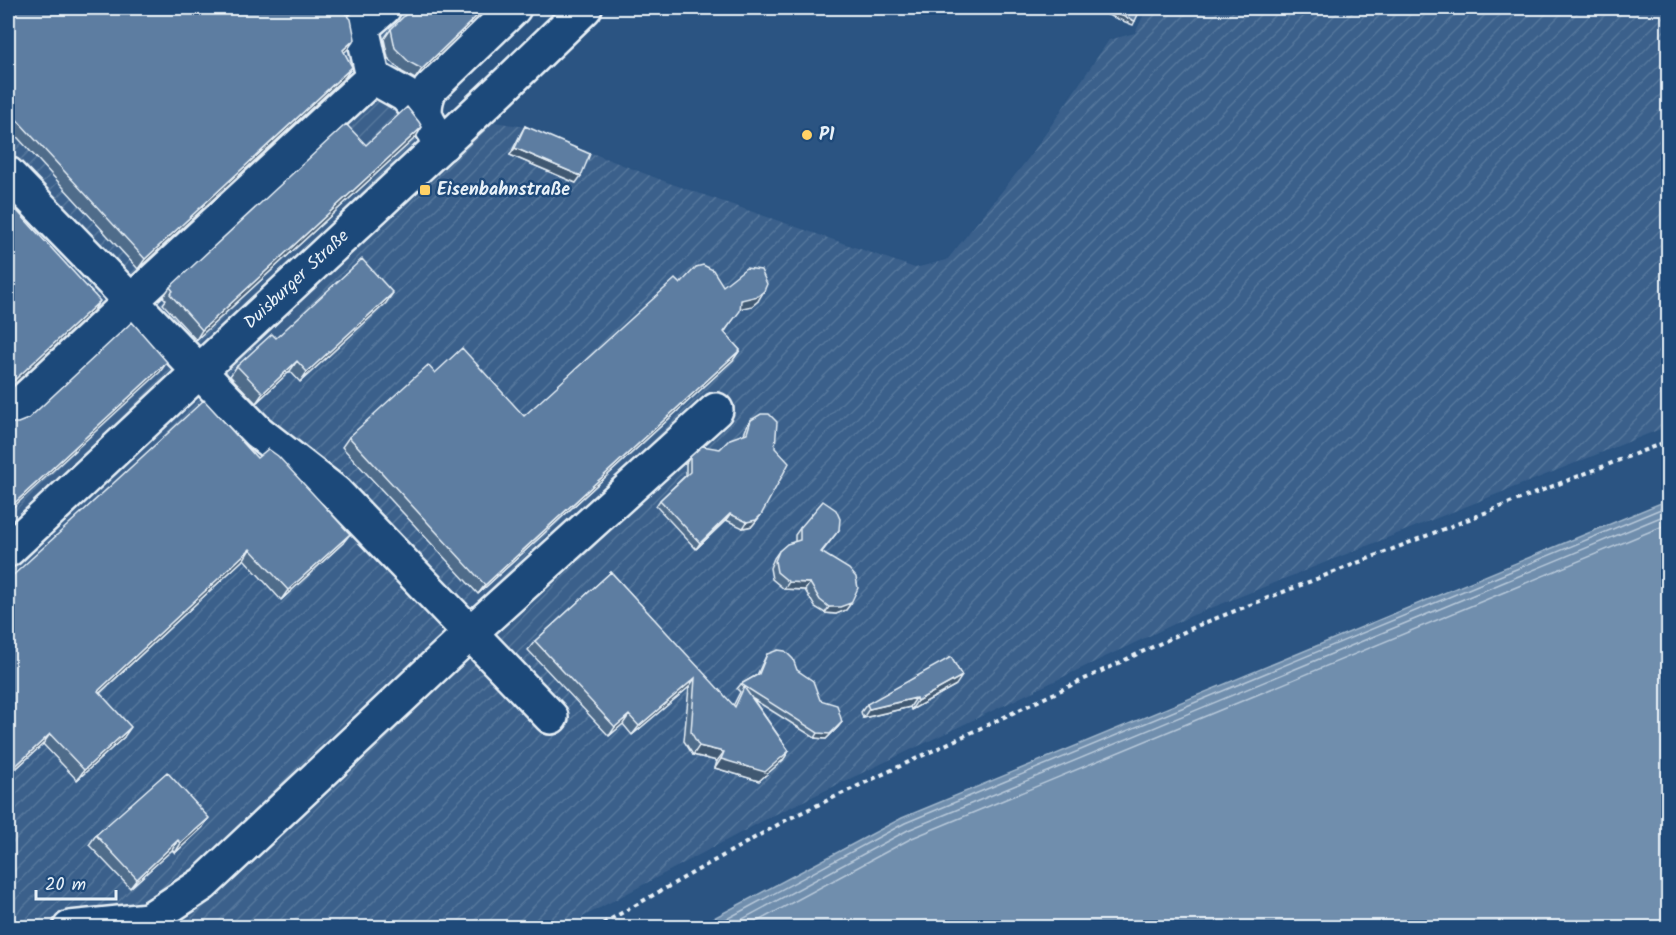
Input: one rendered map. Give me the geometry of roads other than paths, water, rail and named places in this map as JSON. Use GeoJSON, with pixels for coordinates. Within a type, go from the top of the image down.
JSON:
{"type":"FeatureCollection","features":[{"type":"Feature","properties":{"kind":"main road"},"geometry":{"type":"LineString","coordinates":[[434,131],[423,105],[430,89],[514,8]]}},
{"type":"Feature","properties":{"kind":"main road","name":"Duisburger Straße"},"geometry":{"type":"LineString","coordinates":[[8,550],[201,371],[434,131],[585,8]]}},
{"type":"Feature","properties":{"kind":"main road"},"geometry":{"type":"LineString","coordinates":[[363,14],[373,77]]}},
{"type":"Feature","properties":{"kind":"main road"},"geometry":{"type":"LineString","coordinates":[[373,77],[405,95],[434,131]]}},
{"type":"Feature","properties":{"kind":"main road"},"geometry":{"type":"LineString","coordinates":[[8,416],[373,77]]}},
{"type":"Feature","properties":{"kind":"main road"},"geometry":{"type":"LineString","coordinates":[[8,174],[258,432],[335,492],[551,717]]}},
{"type":"Feature","properties":{"kind":"main road"},"geometry":{"type":"LineString","coordinates":[[70,927],[148,920],[202,884],[470,633],[716,410]]}},
{"type":"Feature","properties":{"kind":"water"},"geometry":{"type":"Polygon","coordinates":[[[1668,500],[1668,927],[697,927],[902,818],[1668,500]]]}},
{"type":"Feature","properties":{"kind":"place","name":"P1"},"geometry":{"type":"Point","coordinates":[807,135]}},
{"type":"Feature","properties":{"kind":"place","name":"Eisenbahnstraße"},"geometry":{"type":"Point","coordinates":[425,190]}}]}
